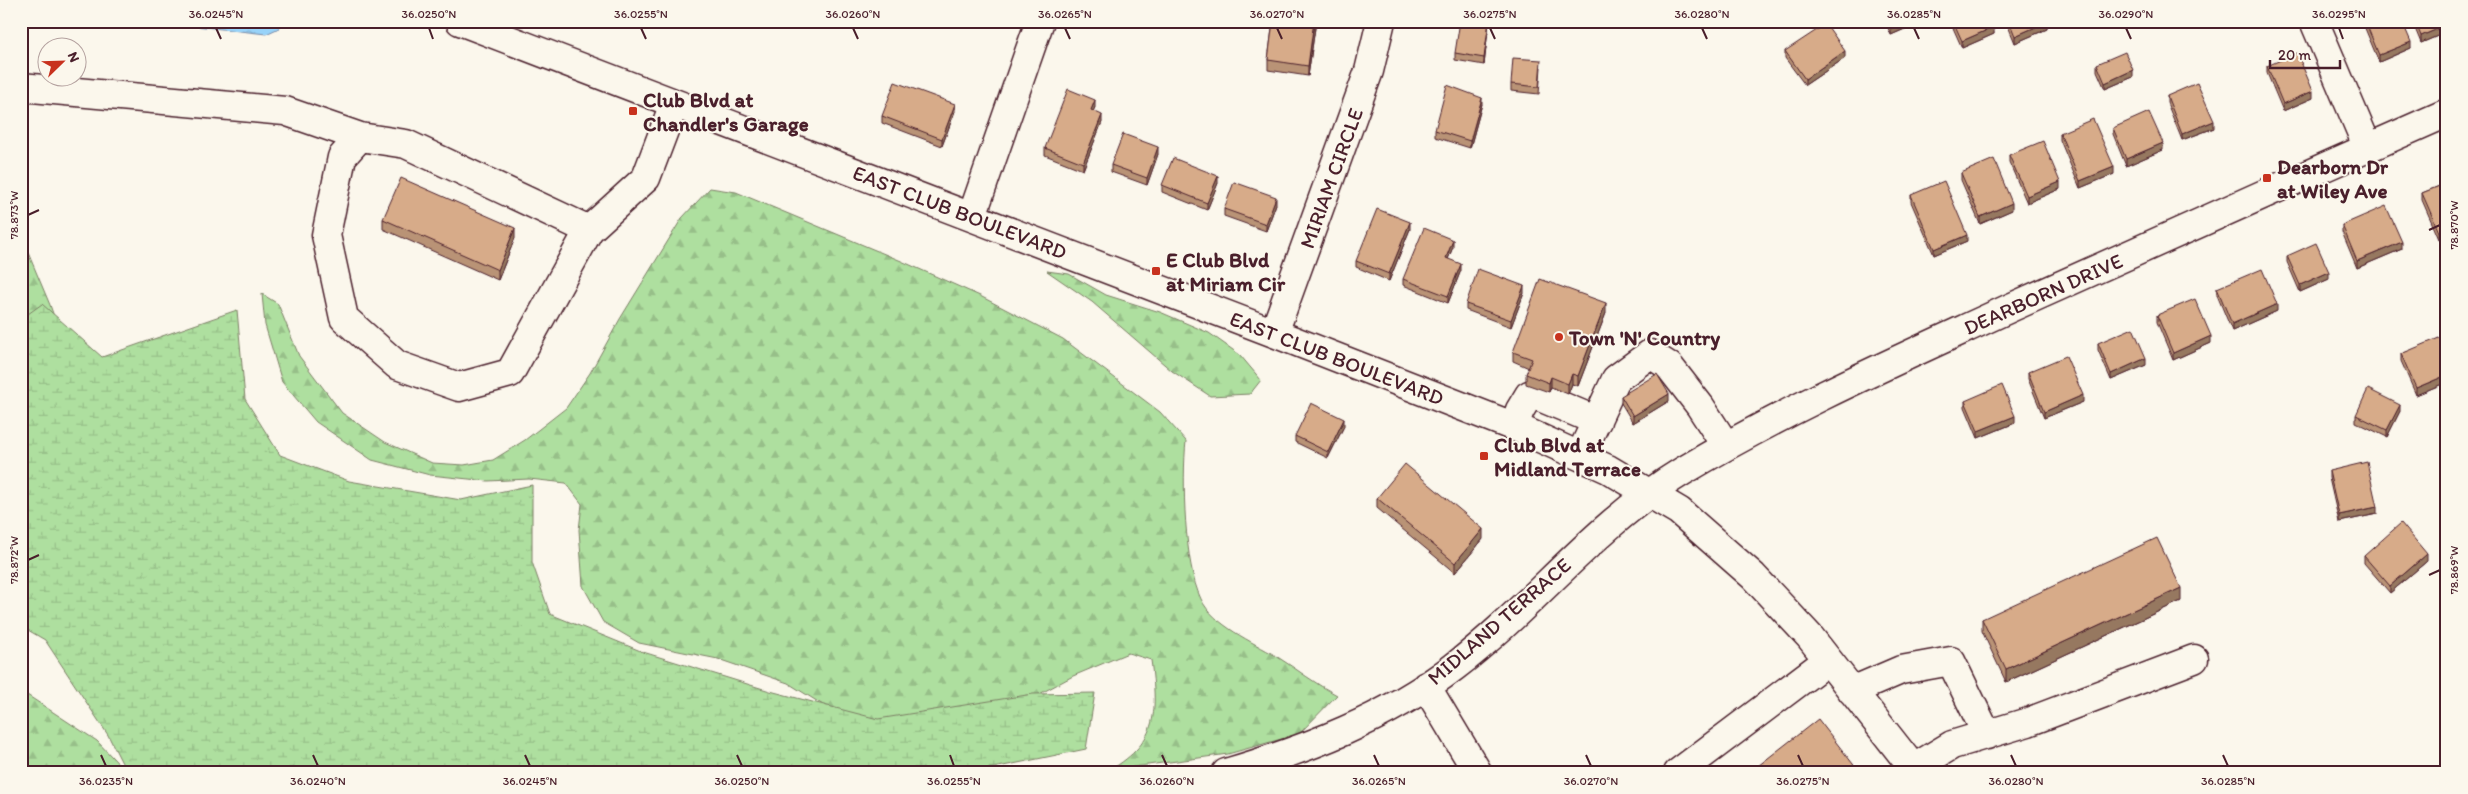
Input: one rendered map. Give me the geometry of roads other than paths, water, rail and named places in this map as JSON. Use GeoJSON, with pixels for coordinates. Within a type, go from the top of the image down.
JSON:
{"type":"FeatureCollection","features":[{"type":"Feature","properties":{"kind":"street","name":"EAST CLUB BOULEVARD"},"geometry":{"type":"LineString","coordinates":[[460,21],[972,216],[1514,426],[1608,469],[1679,511],[1753,576],[1828,660],[1915,771]]}},
{"type":"Feature","properties":{"kind":"street"},"geometry":{"type":"LineString","coordinates":[[972,216],[1040,21]]}},
{"type":"Feature","properties":{"kind":"street","name":"MIRIAM CIRCLE"},"geometry":{"type":"LineString","coordinates":[[1274,333],[1369,71],[1381,21]]}},
{"type":"Feature","properties":{"kind":"street"},"geometry":{"type":"LineString","coordinates":[[2314,21],[2368,148]]}},
{"type":"Feature","properties":{"kind":"street"},"geometry":{"type":"LineString","coordinates":[[21,87],[285,111],[360,137],[406,144],[589,230]]}},
{"type":"Feature","properties":{"kind":"street"},"geometry":{"type":"LineString","coordinates":[[360,137],[342,156],[326,235],[344,318],[397,365],[459,387],[510,373],[589,230],[646,178],[674,104]]}},
{"type":"Feature","properties":{"kind":"street","name":"DEARBORN DRIVE"},"geometry":{"type":"LineString","coordinates":[[1648,492],[1775,418],[1954,334],[2447,113]]}},
{"type":"Feature","properties":{"kind":"street"},"geometry":{"type":"LineString","coordinates":[[1580,456],[1616,379],[1650,354],[1669,366],[1700,406],[1726,446]]}},
{"type":"Feature","properties":{"kind":"street"},"geometry":{"type":"LineString","coordinates":[[1514,426],[1520,410],[1530,395],[1540,397],[1597,421]]}},
{"type":"Feature","properties":{"kind":"street","name":"MIDLAND TERRACE"},"geometry":{"type":"LineString","coordinates":[[1226,773],[1316,744],[1374,717],[1426,686],[1455,666],[1513,615],[1605,527],[1648,492]]}},
{"type":"Feature","properties":{"kind":"street"},"geometry":{"type":"LineString","coordinates":[[1915,771],[1952,745],[2028,722],[2194,659]]}},
{"type":"Feature","properties":{"kind":"street"},"geometry":{"type":"LineString","coordinates":[[1678,773],[1828,660]]}},
{"type":"Feature","properties":{"kind":"street"},"geometry":{"type":"LineString","coordinates":[[1852,691],[1901,670],[1951,661],[1987,735]]}},
{"type":"Feature","properties":{"kind":"street"},"geometry":{"type":"LineString","coordinates":[[1426,686],[1478,773]]}},
{"type":"Feature","properties":{"kind":"water"},"geometry":{"type":"Polygon","coordinates":[[[171,21],[280,21],[279,28],[266,34],[186,25],[171,21]]]}},
{"type":"Feature","properties":{"kind":"place","name":"Club Blvd at Chandler's Garage"},"geometry":{"type":"Point","coordinates":[633,111]}},
{"type":"Feature","properties":{"kind":"place","name":"Dearborn Dr at Wiley Ave"},"geometry":{"type":"Point","coordinates":[2267,178]}},
{"type":"Feature","properties":{"kind":"place","name":"E Club Blvd at Miriam Cir"},"geometry":{"type":"Point","coordinates":[1156,271]}},
{"type":"Feature","properties":{"kind":"place","name":"Town 'N' Country"},"geometry":{"type":"Point","coordinates":[1559,337]}},
{"type":"Feature","properties":{"kind":"place","name":"Club Blvd at Midland Terrace"},"geometry":{"type":"Point","coordinates":[1484,456]}}]}
